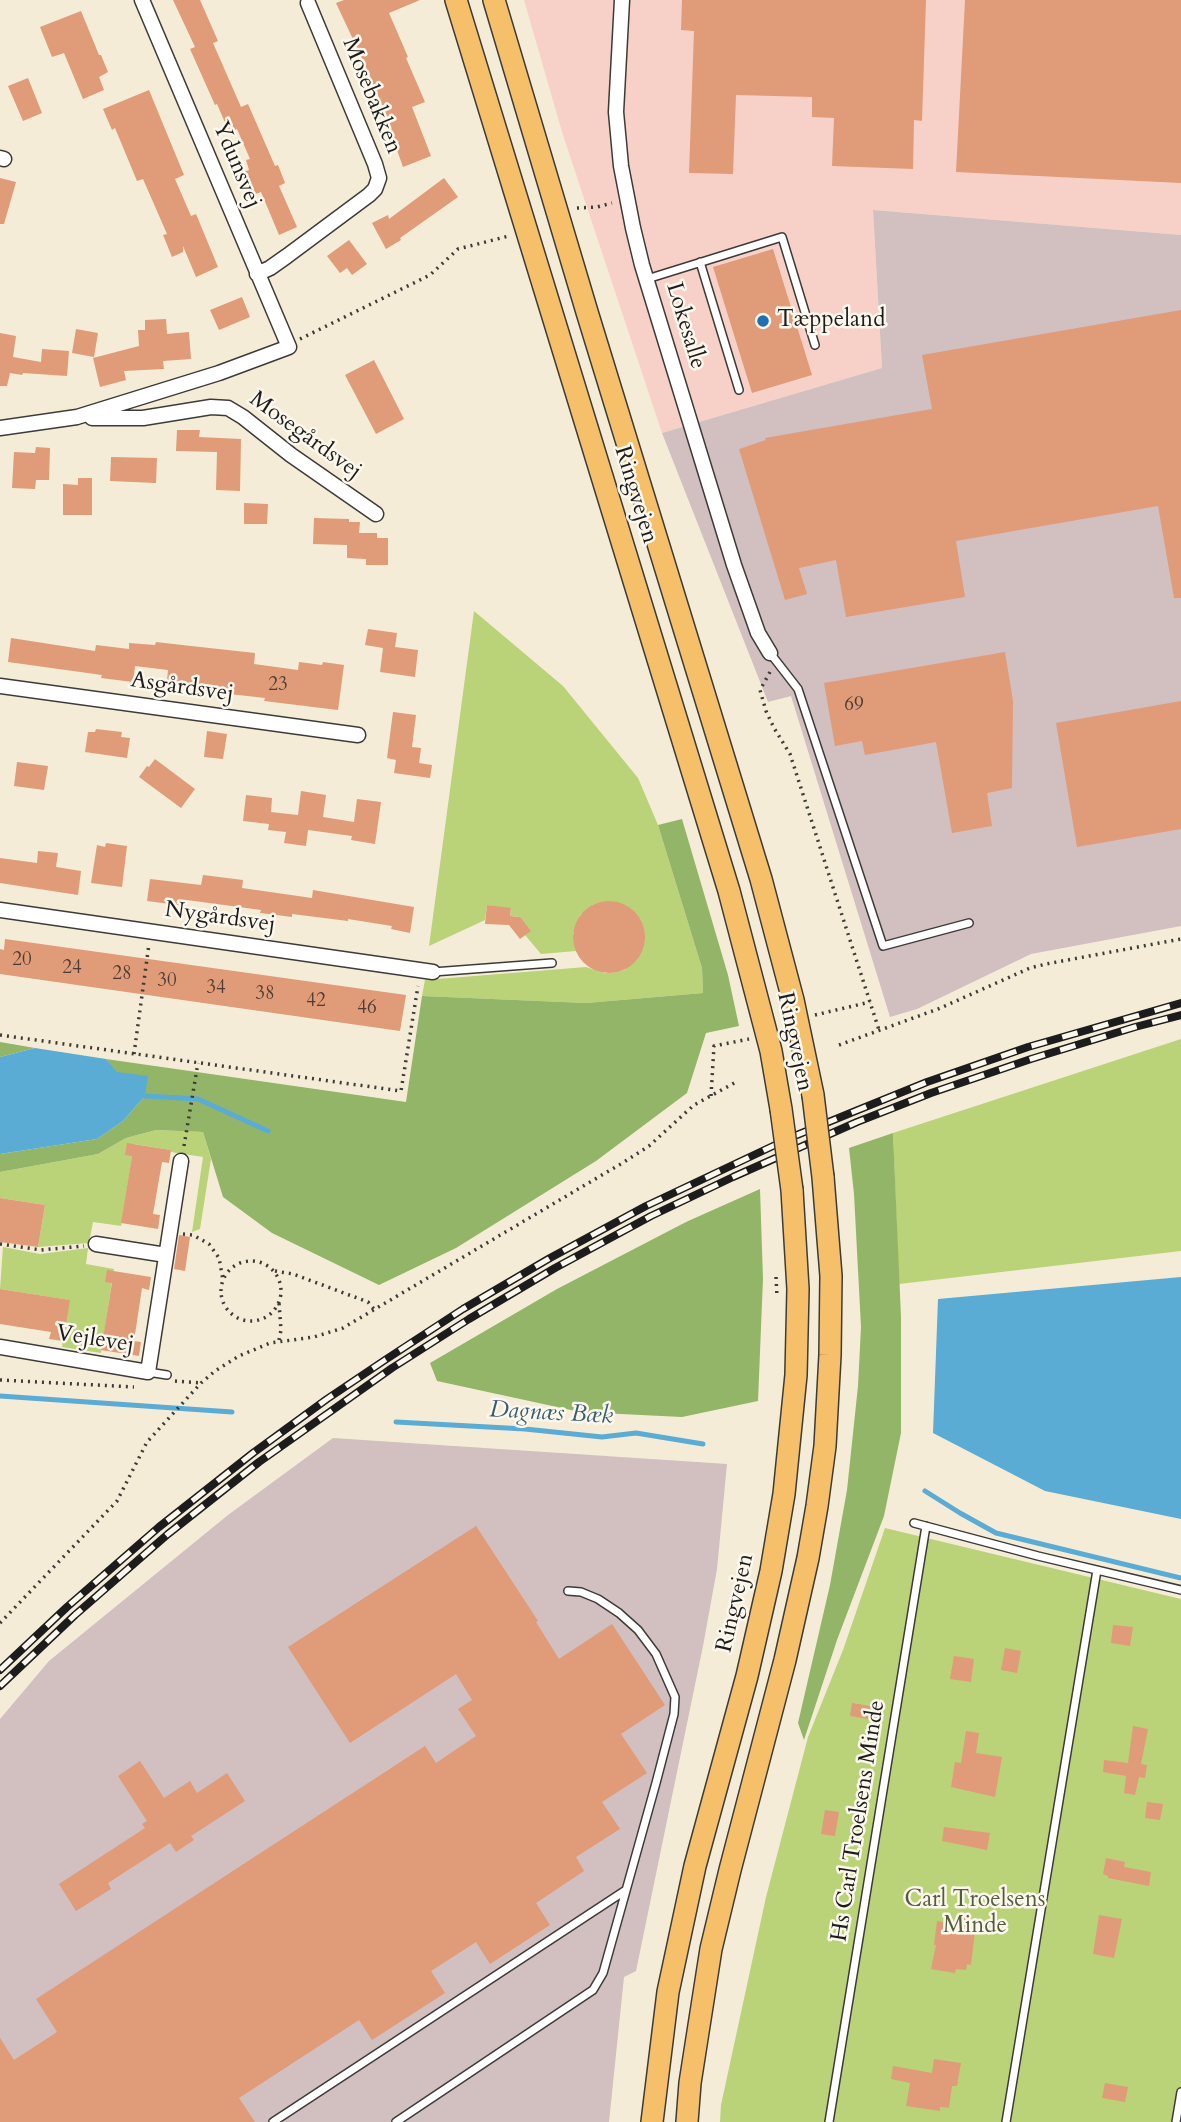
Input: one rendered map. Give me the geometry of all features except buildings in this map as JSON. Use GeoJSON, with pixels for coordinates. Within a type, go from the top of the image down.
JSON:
{"type":"FeatureCollection","features":[{"type":"Feature","properties":{"kind":"main road","name":"Ringvejen"},"geometry":{"type":"LineString","coordinates":[[456,0],[729,891],[771,1051],[792,1190],[798,1289],[796,1363],[784,1494],[768,1584],[747,1676],[695,1866],[670,1980],[662,2025],[652,2122]]}},
{"type":"Feature","properties":{"kind":"main road","name":"Ringvejen"},"geometry":{"type":"LineString","coordinates":[[494,0],[761,878],[793,1000],[813,1095],[823,1177],[831,1276],[830,1355],[825,1446],[817,1506],[785,1660],[711,1949],[693,2057],[687,2122]]}},
{"type":"Feature","properties":{"kind":"street","name":"Ydunsvej"},"geometry":{"type":"LineString","coordinates":[[142,0],[288,345]]}},
{"type":"Feature","properties":{"kind":"street","name":"Lokesalle"},"geometry":{"type":"LineString","coordinates":[[622,0],[616,112],[626,199],[646,279],[734,565],[758,633],[774,657]]}},
{"type":"Feature","properties":{"kind":"street","name":"Mosebakken"},"geometry":{"type":"LineString","coordinates":[[257,274],[270,268],[369,195],[379,178],[308,3]]}},
{"type":"Feature","properties":{"kind":"street","name":"Mosegårdsvej"},"geometry":{"type":"LineString","coordinates":[[0,428],[77,417],[196,381],[288,345]]}},
{"type":"Feature","properties":{"kind":"street","name":"Mosegårdsvej"},"geometry":{"type":"LineString","coordinates":[[77,417],[144,418],[211,407],[228,408],[290,455],[376,514]]}},
{"type":"Feature","properties":{"kind":"street","name":"Asgårdsvej"},"geometry":{"type":"LineString","coordinates":[[0,686],[358,735]]}},
{"type":"Feature","properties":{"kind":"street","name":"Nygårdsvej"},"geometry":{"type":"LineString","coordinates":[[0,911],[427,971]]}},
{"type":"Feature","properties":{"kind":"street","name":"Vejlevej"},"geometry":{"type":"LineString","coordinates":[[0,1347],[148,1372],[181,1161]]}},
{"type":"Feature","properties":{"kind":"street"},"geometry":{"type":"LineString","coordinates":[[96,1244],[166,1255]]}},
{"type":"Feature","properties":{"kind":"lane"},"geometry":{"type":"LineString","coordinates":[[646,279],[782,237],[815,345]]}},
{"type":"Feature","properties":{"kind":"lane"},"geometry":{"type":"LineString","coordinates":[[700,262],[739,390]]}},
{"type":"Feature","properties":{"kind":"lane"},"geometry":{"type":"LineString","coordinates":[[774,657],[798,689],[883,946],[969,923]]}},
{"type":"Feature","properties":{"kind":"lane"},"geometry":{"type":"LineString","coordinates":[[427,971],[552,963]]}},
{"type":"Feature","properties":{"kind":"lane"},"geometry":{"type":"LineString","coordinates":[[148,1372],[167,1375]]}},
{"type":"Feature","properties":{"kind":"lane"},"geometry":{"type":"LineString","coordinates":[[914,1522],[1181,1590]]}},
{"type":"Feature","properties":{"kind":"lane","name":"Hs Carl Troelsens Minde"},"geometry":{"type":"LineString","coordinates":[[829,2122],[926,1526]]}},
{"type":"Feature","properties":{"kind":"lane"},"geometry":{"type":"LineString","coordinates":[[1006,2122],[1097,1570]]}},
{"type":"Feature","properties":{"kind":"lane"},"geometry":{"type":"LineString","coordinates":[[396,2122],[593,1990],[603,1973],[674,1714],[675,1697],[656,1654],[638,1630],[598,1598],[568,1591]]}},
{"type":"Feature","properties":{"kind":"lane"},"geometry":{"type":"LineString","coordinates":[[273,2122],[627,1890]]}},
{"type":"Feature","properties":{"kind":"lane"},"geometry":{"type":"LineString","coordinates":[[1176,2122],[1181,2092]]}},
{"type":"Feature","properties":{"kind":"path"},"geometry":{"type":"LineString","coordinates":[[577,208],[597,207],[626,199]]}},
{"type":"Feature","properties":{"kind":"path"},"geometry":{"type":"LineString","coordinates":[[288,345],[430,275],[458,249],[509,236]]}},
{"type":"Feature","properties":{"kind":"path"},"geometry":{"type":"LineString","coordinates":[[774,657],[760,690],[766,711],[790,754],[879,1030]]}},
{"type":"Feature","properties":{"kind":"path"},"geometry":{"type":"LineString","coordinates":[[134,1054],[150,932]]}},
{"type":"Feature","properties":{"kind":"path"},"geometry":{"type":"LineString","coordinates":[[839,1045],[937,1009],[1038,966],[1181,939]]}},
{"type":"Feature","properties":{"kind":"path"},"geometry":{"type":"LineString","coordinates":[[0,1035],[401,1091],[427,971]]}},
{"type":"Feature","properties":{"kind":"path"},"geometry":{"type":"LineString","coordinates":[[815,1015],[870,1002]]}},
{"type":"Feature","properties":{"kind":"path"},"geometry":{"type":"LineString","coordinates":[[711,1096],[714,1046],[749,1039]]}},
{"type":"Feature","properties":{"kind":"path"},"geometry":{"type":"LineString","coordinates":[[181,1161],[198,1063]]}},
{"type":"Feature","properties":{"kind":"path"},"geometry":{"type":"LineString","coordinates":[[0,1623],[117,1501],[146,1442],[215,1371],[239,1356],[279,1340],[314,1337],[343,1328],[649,1146],[694,1105],[738,1082]]}},
{"type":"Feature","properties":{"kind":"path"},"geometry":{"type":"LineString","coordinates":[[170,1232],[193,1235],[209,1244],[219,1258],[225,1306],[237,1317],[254,1321],[262,1319],[279,1301]]}},
{"type":"Feature","properties":{"kind":"path"},"geometry":{"type":"LineString","coordinates":[[0,1244],[41,1250],[96,1244]]}},
{"type":"Feature","properties":{"kind":"path"},"geometry":{"type":"LineString","coordinates":[[223,1280],[234,1267],[249,1261],[266,1265],[272,1270],[280,1285],[279,1340]]}},
{"type":"Feature","properties":{"kind":"path"},"geometry":{"type":"LineString","coordinates":[[776,1266],[777,1307]]}},
{"type":"Feature","properties":{"kind":"path"},"geometry":{"type":"LineString","coordinates":[[272,1270],[293,1274],[368,1302],[375,1309]]}},
{"type":"Feature","properties":{"kind":"path"},"geometry":{"type":"LineString","coordinates":[[167,1375],[172,1381],[201,1383]]}},
{"type":"Feature","properties":{"kind":"path"},"geometry":{"type":"LineString","coordinates":[[0,1380],[136,1387]]}},
{"type":"Feature","properties":{"kind":"shaded area"},"geometry":{"type":"Polygon","coordinates":[[[524,0],[1181,0],[1181,235],[873,210],[882,368],[662,433],[562,132],[524,0]]]}},
{"type":"Feature","properties":{"kind":"shaded area"},"geometry":{"type":"Polygon","coordinates":[[[873,210],[1181,235],[1181,926],[1031,954],[917,1009],[890,1017],[791,696],[768,702],[662,433],[882,368],[873,210]]]}},
{"type":"Feature","properties":{"kind":"shaded area"},"geometry":{"type":"Polygon","coordinates":[[[333,1438],[727,1464],[717,1569],[703,1646],[636,1971],[624,1977],[609,2122],[0,2122],[0,1719],[49,1661],[228,1515],[333,1438]]]}},
{"type":"Feature","properties":{"kind":"green space"},"geometry":{"type":"Polygon","coordinates":[[[474,611],[563,686],[638,778],[658,825],[702,968],[703,993],[586,1003],[422,996],[425,980],[586,967],[605,973],[624,970],[637,958],[644,942],[642,924],[631,910],[614,902],[605,902],[595,904],[580,915],[573,933],[576,951],[541,954],[525,935],[520,917],[510,916],[511,909],[487,905],[485,920],[429,946],[474,611]]]}},
{"type":"Feature","properties":{"kind":"green space"},"geometry":{"type":"Polygon","coordinates":[[[682,819],[728,975],[739,1026],[706,1033],[687,1093],[596,1161],[456,1248],[379,1285],[272,1233],[223,1197],[203,1132],[156,1130],[126,1138],[98,1154],[0,1172],[0,1154],[97,1139],[123,1121],[145,1096],[116,1072],[106,1059],[406,1102],[422,996],[586,1003],[703,993],[702,968],[658,825],[682,819]]]}},
{"type":"Feature","properties":{"kind":"green space"},"geometry":{"type":"Polygon","coordinates":[[[1181,1039],[1181,1251],[899,1284],[893,1133],[1181,1039]]]}},
{"type":"Feature","properties":{"kind":"green space"},"geometry":{"type":"Polygon","coordinates":[[[0,1042],[35,1048],[0,1057],[0,1042]]]}},
{"type":"Feature","properties":{"kind":"green space"},"geometry":{"type":"Polygon","coordinates":[[[156,1130],[203,1132],[211,1159],[200,1229],[192,1232],[203,1157],[134,1144],[121,1226],[93,1222],[89,1243],[38,1247],[45,1205],[0,1198],[0,1172],[98,1154],[126,1138],[156,1130]]]}},
{"type":"Feature","properties":{"kind":"green space"},"geometry":{"type":"Polygon","coordinates":[[[893,1133],[901,1317],[901,1433],[884,1516],[837,1640],[804,1740],[798,1723],[830,1585],[847,1490],[858,1386],[861,1327],[849,1148],[893,1133]]]}},
{"type":"Feature","properties":{"kind":"green space"},"geometry":{"type":"Polygon","coordinates":[[[760,1189],[763,1279],[758,1401],[682,1417],[580,1412],[437,1381],[430,1363],[557,1289],[686,1222],[760,1189]]]}},
{"type":"Feature","properties":{"kind":"green space"},"geometry":{"type":"Polygon","coordinates":[[[3,1247],[40,1254],[88,1248],[86,1264],[114,1269],[101,1353],[62,1347],[69,1300],[0,1289],[3,1247]]]}},
{"type":"Feature","properties":{"kind":"green space","name":"Carl Troelsens Minde"},"geometry":{"type":"Polygon","coordinates":[[[885,1528],[1181,1599],[1181,2122],[720,2122],[721,2105],[766,1897],[808,1737],[843,1650],[885,1528]]]}},
{"type":"Feature","properties":{"kind":"water"},"geometry":{"type":"Polygon","coordinates":[[[35,1048],[106,1059],[117,1072],[148,1076],[145,1096],[123,1121],[97,1139],[0,1154],[0,1057],[35,1048]]]}},
{"type":"Feature","properties":{"kind":"water"},"geometry":{"type":"Polygon","coordinates":[[[1181,1277],[1181,1519],[1045,1491],[933,1433],[938,1299],[1181,1277]]]}},
{"type":"Feature","properties":{"kind":"waterway"},"geometry":{"type":"LineString","coordinates":[[145,1096],[198,1099],[268,1131]]}},
{"type":"Feature","properties":{"kind":"waterway","name":"Dagnæs Bæk"},"geometry":{"type":"LineString","coordinates":[[0,1396],[232,1412]]}},
{"type":"Feature","properties":{"kind":"waterway","name":"Dagnæs Bæk"},"geometry":{"type":"LineString","coordinates":[[396,1422],[525,1429],[602,1437],[636,1433],[703,1444]]}},
{"type":"Feature","properties":{"kind":"waterway","name":"Dagnæs Bæk"},"geometry":{"type":"LineString","coordinates":[[925,1491],[996,1533],[1181,1578]]}},
{"type":"Feature","properties":{"kind":"railway"},"geometry":{"type":"LineString","coordinates":[[0,1670],[159,1527],[253,1453],[385,1360],[463,1309],[550,1258],[646,1206],[792,1137],[927,1082],[1028,1047],[1181,1003]]}},
{"type":"Feature","properties":{"kind":"railway"},"geometry":{"type":"LineString","coordinates":[[0,1686],[75,1615],[168,1534],[259,1462],[392,1368],[555,1268],[651,1216],[857,1122],[1031,1059],[1181,1015]]}},
{"type":"Feature","properties":{"kind":"place","name":"Tæppeland"},"geometry":{"type":"Point","coordinates":[763,321]}}]}
